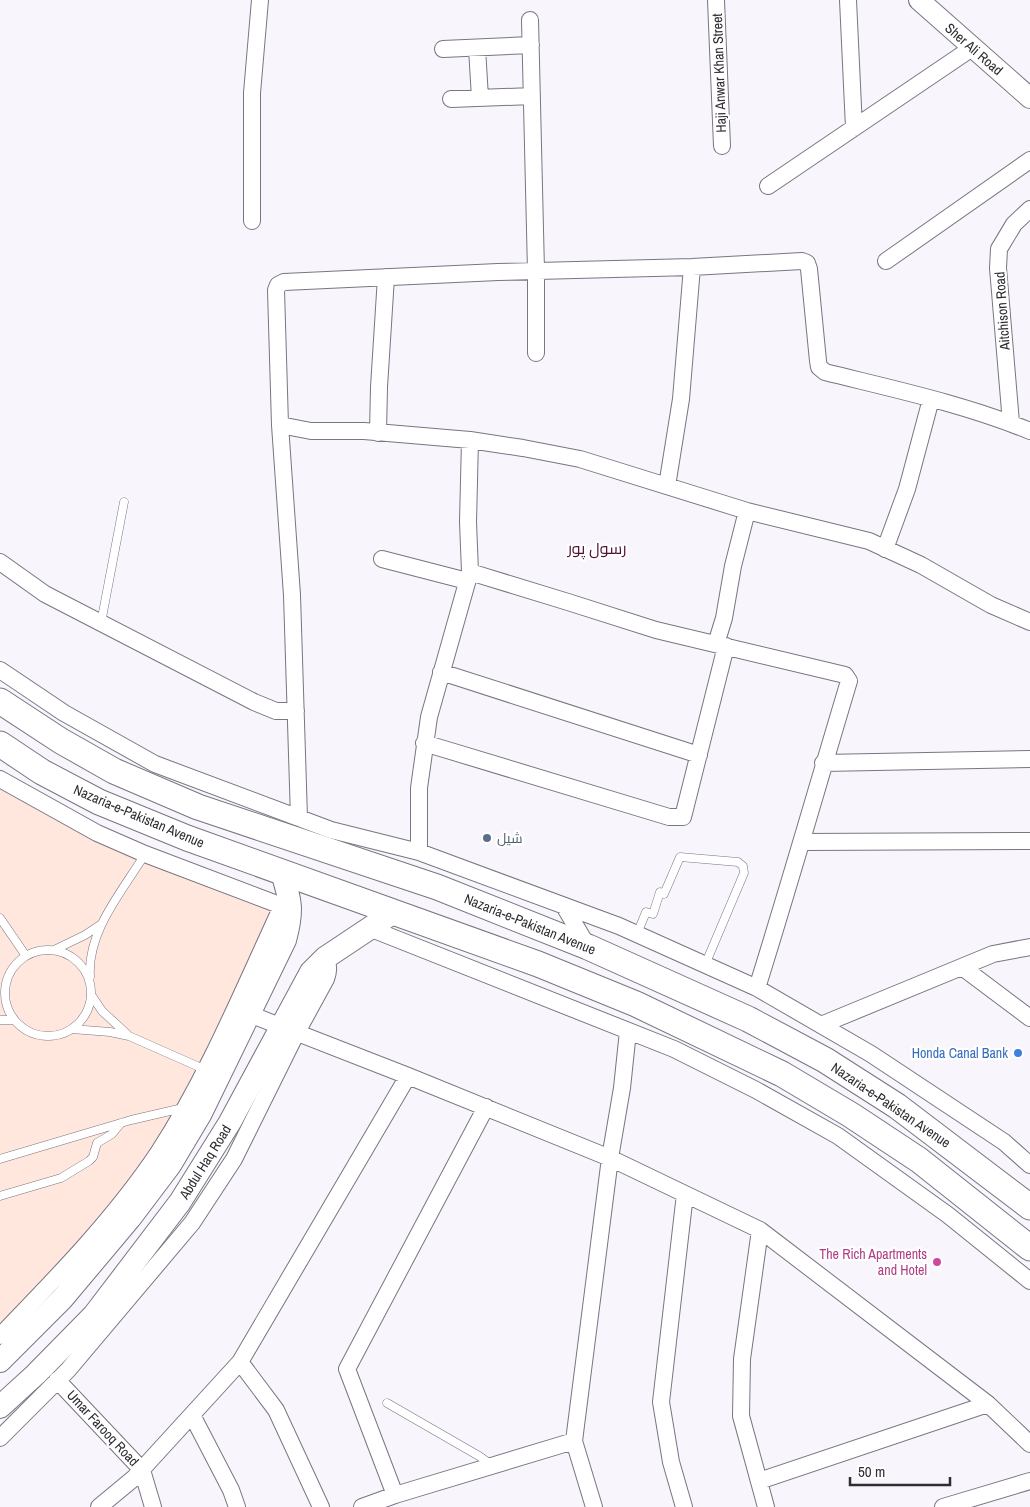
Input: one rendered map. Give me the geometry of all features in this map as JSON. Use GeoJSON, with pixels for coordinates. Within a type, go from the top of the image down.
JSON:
{"type":"FeatureCollection","features":[{"type":"Feature","properties":{"kind":"main road","name":"Nazaria-e-Pakistan Avenue"},"geometry":{"type":"LineString","coordinates":[[0,701],[60,741],[114,771],[198,807],[348,846],[437,887],[588,947],[748,1019],[825,1060],[897,1106],[1030,1207]]}},
{"type":"Feature","properties":{"kind":"main road","name":"Nazaria-e-Pakistan Avenue"},"geometry":{"type":"LineString","coordinates":[[0,744],[42,772],[99,802],[187,838],[538,964],[636,1004],[782,1074],[851,1115],[919,1160],[1030,1248]]}},
{"type":"Feature","properties":{"kind":"main road","name":"Abdul Haq Road"},"geometry":{"type":"LineString","coordinates":[[0,1361],[62,1299],[130,1218],[170,1165],[193,1110],[212,1074],[249,1014],[285,940],[290,923],[282,873]]}},
{"type":"Feature","properties":{"kind":"main road","name":"Abdul Haq Road"},"geometry":{"type":"LineString","coordinates":[[0,1408],[94,1315],[180,1202],[289,1030],[311,972],[325,958],[394,912]]}},
{"type":"Feature","properties":{"kind":"street"},"geometry":{"type":"LineString","coordinates":[[252,221],[252,93],[260,0]]}},
{"type":"Feature","properties":{"kind":"street","name":"Haji Anwar Khan Street"},"geometry":{"type":"LineString","coordinates":[[716,0],[722,146]]}},
{"type":"Feature","properties":{"kind":"street"},"geometry":{"type":"LineString","coordinates":[[848,0],[854,128]]}},
{"type":"Feature","properties":{"kind":"street","name":"Sher Ali Road"},"geometry":{"type":"LineString","coordinates":[[919,0],[1030,98]]}},
{"type":"Feature","properties":{"kind":"street"},"geometry":{"type":"LineString","coordinates":[[530,20],[536,353]]}},
{"type":"Feature","properties":{"kind":"street"},"geometry":{"type":"LineString","coordinates":[[443,49],[531,45]]}},
{"type":"Feature","properties":{"kind":"street"},"geometry":{"type":"LineString","coordinates":[[477,48],[480,98]]}},
{"type":"Feature","properties":{"kind":"street"},"geometry":{"type":"LineString","coordinates":[[768,186],[972,48]]}},
{"type":"Feature","properties":{"kind":"street"},"geometry":{"type":"LineString","coordinates":[[451,99],[532,96]]}},
{"type":"Feature","properties":{"kind":"street"},"geometry":{"type":"LineString","coordinates":[[886,261],[1030,160]]}},
{"type":"Feature","properties":{"kind":"street","name":"Aitchison Road"},"geometry":{"type":"LineString","coordinates":[[1011,423],[998,268],[999,249],[1014,224],[1030,209]]}},
{"type":"Feature","properties":{"kind":"street"},"geometry":{"type":"LineString","coordinates":[[299,818],[292,595],[280,425],[276,290],[278,285],[284,282],[536,271],[692,267],[802,261],[807,263],[819,368],[825,372],[931,399],[1011,423],[1030,431]]}},
{"type":"Feature","properties":{"kind":"street"},"geometry":{"type":"LineString","coordinates":[[667,486],[681,399],[692,267]]}},
{"type":"Feature","properties":{"kind":"street"},"geometry":{"type":"LineString","coordinates":[[378,433],[386,278]]}},
{"type":"Feature","properties":{"kind":"street"},"geometry":{"type":"LineString","coordinates":[[886,549],[907,489],[931,399]]}},
{"type":"Feature","properties":{"kind":"street"},"geometry":{"type":"LineString","coordinates":[[280,425],[311,431],[378,433],[470,440],[580,459],[748,511],[869,541],[921,565],[991,605],[1030,622]]}},
{"type":"Feature","properties":{"kind":"street"},"geometry":{"type":"LineString","coordinates":[[419,852],[419,788],[424,743],[429,717],[468,577],[470,440]]}},
{"type":"Feature","properties":{"kind":"street"},"geometry":{"type":"LineString","coordinates":[[424,743],[659,814],[683,817],[699,755],[721,645],[734,566],[748,511]]}},
{"type":"Feature","properties":{"kind":"street"},"geometry":{"type":"LineString","coordinates":[[382,559],[468,577],[656,630],[845,675],[848,678],[849,681],[824,763],[803,842],[757,988]]}},
{"type":"Feature","properties":{"kind":"street"},"geometry":{"type":"LineString","coordinates":[[0,562],[45,594],[254,702],[276,710],[296,711]]}},
{"type":"Feature","properties":{"kind":"street"},"geometry":{"type":"LineString","coordinates":[[0,670],[64,713],[155,764],[299,818],[348,846],[419,852],[637,934],[757,988],[871,1054],[1004,1142],[1030,1164]]}},
{"type":"Feature","properties":{"kind":"street"},"geometry":{"type":"LineString","coordinates":[[441,672],[699,755]]}},
{"type":"Feature","properties":{"kind":"street"},"geometry":{"type":"LineString","coordinates":[[824,763],[1030,759]]}},
{"type":"Feature","properties":{"kind":"street"},"geometry":{"type":"LineString","coordinates":[[0,778],[97,833],[145,854],[286,907],[212,1074]]}},
{"type":"Feature","properties":{"kind":"street"},"geometry":{"type":"LineString","coordinates":[[803,842],[1030,841]]}},
{"type":"Feature","properties":{"kind":"street"},"geometry":{"type":"LineString","coordinates":[[564,906],[588,947]]}},
{"type":"Feature","properties":{"kind":"street"},"geometry":{"type":"LineString","coordinates":[[369,928],[674,1050],[756,1090],[838,1136],[948,1215],[1030,1281]]}},
{"type":"Feature","properties":{"kind":"street"},"geometry":{"type":"LineString","coordinates":[[821,1025],[993,954],[1030,947]]}},
{"type":"Feature","properties":{"kind":"street"},"geometry":{"type":"LineString","coordinates":[[962,967],[1030,1018]]}},
{"type":"Feature","properties":{"kind":"street"},"geometry":{"type":"LineString","coordinates":[[249,1014],[610,1158],[760,1230],[988,1404],[1030,1444]]}},
{"type":"Feature","properties":{"kind":"street"},"geometry":{"type":"LineString","coordinates":[[0,1438],[57,1380],[192,1223],[234,1159],[289,1030]]}},
{"type":"Feature","properties":{"kind":"street"},"geometry":{"type":"LineString","coordinates":[[594,1507],[574,1441],[628,1031]]}},
{"type":"Feature","properties":{"kind":"street"},"geometry":{"type":"LineString","coordinates":[[99,1507],[142,1470],[240,1362],[408,1076]]}},
{"type":"Feature","properties":{"kind":"street"},"geometry":{"type":"LineString","coordinates":[[395,1495],[347,1369],[486,1107]]}},
{"type":"Feature","properties":{"kind":"street"},"geometry":{"type":"LineString","coordinates":[[0,1336],[51,1284],[120,1205],[158,1153],[193,1110]]}},
{"type":"Feature","properties":{"kind":"street"},"geometry":{"type":"LineString","coordinates":[[838,1136],[851,1115]]}},
{"type":"Feature","properties":{"kind":"street"},"geometry":{"type":"LineString","coordinates":[[684,1507],[671,1462],[661,1402],[685,1194]]}},
{"type":"Feature","properties":{"kind":"street"},"geometry":{"type":"LineString","coordinates":[[760,1230],[742,1359],[741,1416],[766,1507]]}},
{"type":"Feature","properties":{"kind":"street"},"geometry":{"type":"LineString","coordinates":[[240,1362],[276,1410],[321,1507]]}},
{"type":"Feature","properties":{"kind":"street","name":"Umar Farooq Road"},"geometry":{"type":"LineString","coordinates":[[57,1380],[142,1470],[153,1507]]}},
{"type":"Feature","properties":{"kind":"street"},"geometry":{"type":"LineString","coordinates":[[759,1480],[988,1404]]}},
{"type":"Feature","properties":{"kind":"street"},"geometry":{"type":"LineString","coordinates":[[192,1415],[231,1490],[237,1507]]}},
{"type":"Feature","properties":{"kind":"street"},"geometry":{"type":"LineString","coordinates":[[362,1507],[395,1495],[574,1441]]}},
{"type":"Feature","properties":{"kind":"street"},"geometry":{"type":"LineString","coordinates":[[943,1507],[1030,1481]]}},
{"type":"Feature","properties":{"kind":"lane"},"geometry":{"type":"LineString","coordinates":[[101,623],[124,502]]}},
{"type":"Feature","properties":{"kind":"lane"},"geometry":{"type":"LineString","coordinates":[[100,925],[77,940],[53,950],[34,952],[12,968],[2,996],[13,1020],[25,1030],[40,1036],[57,1036],[72,1029],[83,1018],[92,996],[90,981],[91,952],[100,925],[145,854]]}},
{"type":"Feature","properties":{"kind":"lane"},"geometry":{"type":"LineString","coordinates":[[637,934],[646,912],[653,914],[660,892],[664,894],[680,857],[738,862],[742,866],[744,873],[705,965]]}},
{"type":"Feature","properties":{"kind":"lane"},"geometry":{"type":"LineString","coordinates":[[0,918],[26,956]]}},
{"type":"Feature","properties":{"kind":"lane"},"geometry":{"type":"LineString","coordinates":[[53,950],[70,956],[78,962],[90,981]]}},
{"type":"Feature","properties":{"kind":"lane"},"geometry":{"type":"LineString","coordinates":[[92,996],[109,1017],[129,1036]]}},
{"type":"Feature","properties":{"kind":"lane"},"geometry":{"type":"LineString","coordinates":[[0,1020],[13,1020]]}},
{"type":"Feature","properties":{"kind":"lane"},"geometry":{"type":"LineString","coordinates":[[72,1029],[110,1032],[129,1036],[212,1074]]}},
{"type":"Feature","properties":{"kind":"lane"},"geometry":{"type":"LineString","coordinates":[[0,1159],[123,1122],[193,1110]]}},
{"type":"Feature","properties":{"kind":"lane"},"geometry":{"type":"LineString","coordinates":[[0,1196],[61,1178],[89,1161],[93,1157],[97,1143],[112,1134],[123,1122]]}},
{"type":"Feature","properties":{"kind":"lane"},"geometry":{"type":"LineString","coordinates":[[387,1403],[479,1456],[492,1466]]}},
{"type":"Feature","properties":{"kind":"shaded area"},"geometry":{"type":"Polygon","coordinates":[[[0,779],[97,833],[291,907],[201,1113],[0,1357],[0,779]]]}},
{"type":"Feature","properties":{"kind":"place","name":"شیل"},"geometry":{"type":"Point","coordinates":[487,838]}},
{"type":"Feature","properties":{"kind":"place","name":"Honda Canal Bank"},"geometry":{"type":"Point","coordinates":[1018,1053]}},
{"type":"Feature","properties":{"kind":"place","name":"The Rich Apartments and Hotel"},"geometry":{"type":"Point","coordinates":[937,1262]}},
{"type":"Feature","properties":{"kind":"district","name":"رسول پور"},"geometry":{"type":"Point","coordinates":[597,548]}}]}
